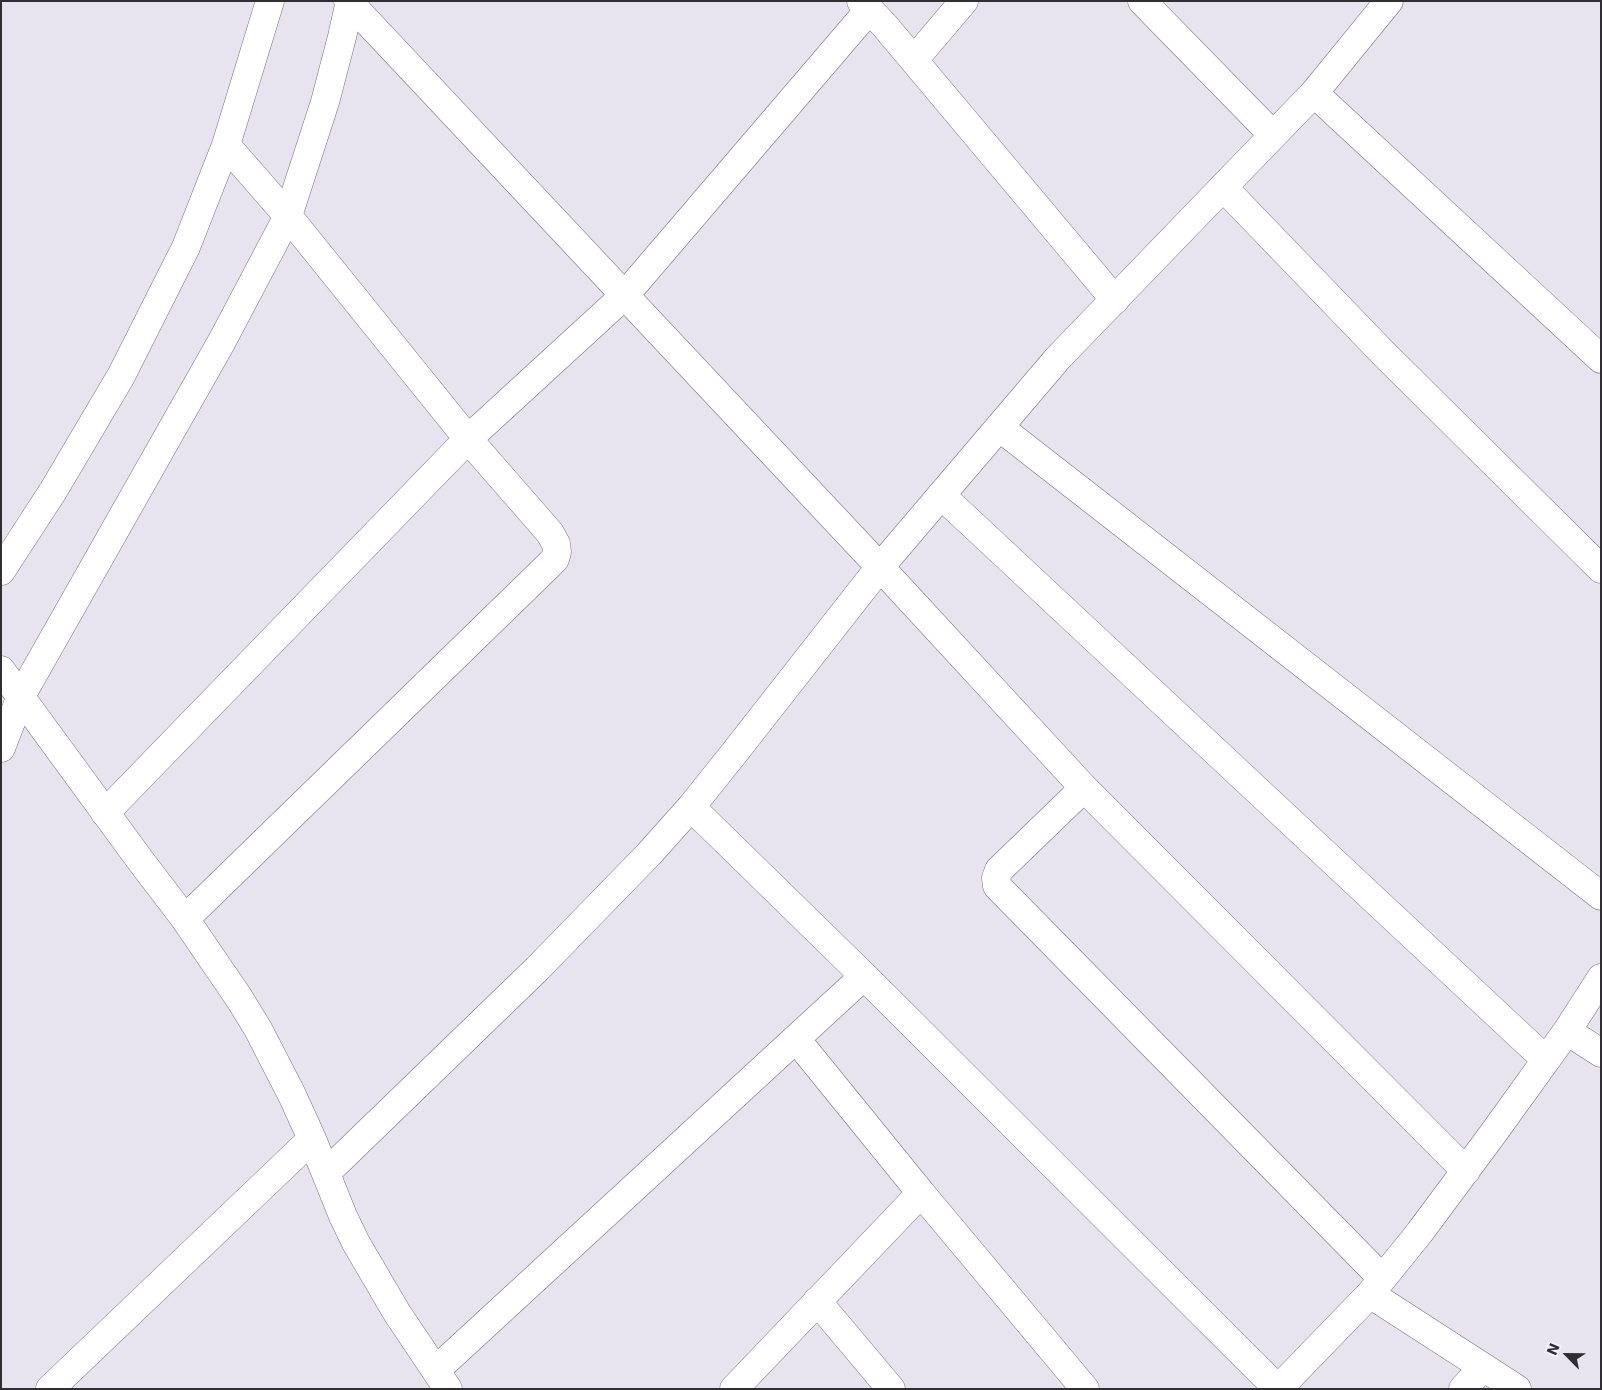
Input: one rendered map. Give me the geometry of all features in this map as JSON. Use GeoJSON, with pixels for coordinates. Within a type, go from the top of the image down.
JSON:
{"type":"FeatureCollection","features":[{"type":"Feature","properties":{"kind":"street"},"geometry":{"type":"LineString","coordinates":[[1,572],[53,491],[121,376],[186,247],[226,145],[270,1]]}},
{"type":"Feature","properties":{"kind":"street"},"geometry":{"type":"LineString","coordinates":[[914,60],[964,1]]}},
{"type":"Feature","properties":{"kind":"street"},"geometry":{"type":"LineString","coordinates":[[1142,1],[1273,135]]}},
{"type":"Feature","properties":{"kind":"street"},"geometry":{"type":"LineString","coordinates":[[326,1173],[537,969],[649,854],[691,807],[880,567],[1058,358],[1314,92],[1389,1]]}},
{"type":"Feature","properties":{"kind":"street"},"geometry":{"type":"LineString","coordinates":[[1,748],[21,696],[218,350],[288,216],[325,102],[349,2]]}},
{"type":"Feature","properties":{"kind":"street"},"geometry":{"type":"LineString","coordinates":[[349,2],[880,567],[1084,788],[1466,1171]]}},
{"type":"Feature","properties":{"kind":"street"},"geometry":{"type":"LineString","coordinates":[[105,813],[468,439],[625,295],[865,5],[914,60],[1115,300]]}},
{"type":"Feature","properties":{"kind":"street"},"geometry":{"type":"LineString","coordinates":[[1314,92],[1601,359]]}},
{"type":"Feature","properties":{"kind":"street"},"geometry":{"type":"LineString","coordinates":[[185,919],[555,559],[556,544],[550,533],[468,439],[288,216],[226,145]]}},
{"type":"Feature","properties":{"kind":"street"},"geometry":{"type":"LineString","coordinates":[[1223,187],[1384,354],[1601,569]]}},
{"type":"Feature","properties":{"kind":"street"},"geometry":{"type":"LineString","coordinates":[[999,427],[1601,896]]}},
{"type":"Feature","properties":{"kind":"street"},"geometry":{"type":"LineString","coordinates":[[941,495],[1546,1060]]}},
{"type":"Feature","properties":{"kind":"street"},"geometry":{"type":"LineString","coordinates":[[1,670],[185,919],[239,998],[258,1029],[312,1139],[356,1243],[397,1314],[442,1380],[796,1039],[864,976]]}},
{"type":"Feature","properties":{"kind":"street"},"geometry":{"type":"LineString","coordinates":[[1084,788],[1000,870],[996,878],[997,886],[1376,1286],[1517,1389]]}},
{"type":"Feature","properties":{"kind":"street"},"geometry":{"type":"LineString","coordinates":[[691,807],[864,976],[1278,1389],[1376,1286],[1420,1232],[1546,1060],[1601,978]]}},
{"type":"Feature","properties":{"kind":"street"},"geometry":{"type":"LineString","coordinates":[[1567,1030],[1601,1053]]}},
{"type":"Feature","properties":{"kind":"street"},"geometry":{"type":"LineString","coordinates":[[796,1039],[921,1193],[1086,1389]]}},
{"type":"Feature","properties":{"kind":"street"},"geometry":{"type":"LineString","coordinates":[[50,1389],[312,1139]]}},
{"type":"Feature","properties":{"kind":"street"},"geometry":{"type":"LineString","coordinates":[[734,1389],[921,1193]]}},
{"type":"Feature","properties":{"kind":"street"},"geometry":{"type":"LineString","coordinates":[[818,1301],[891,1389]]}},
{"type":"Feature","properties":{"kind":"street"},"geometry":{"type":"LineString","coordinates":[[1463,1389],[1483,1366]]}}]}
